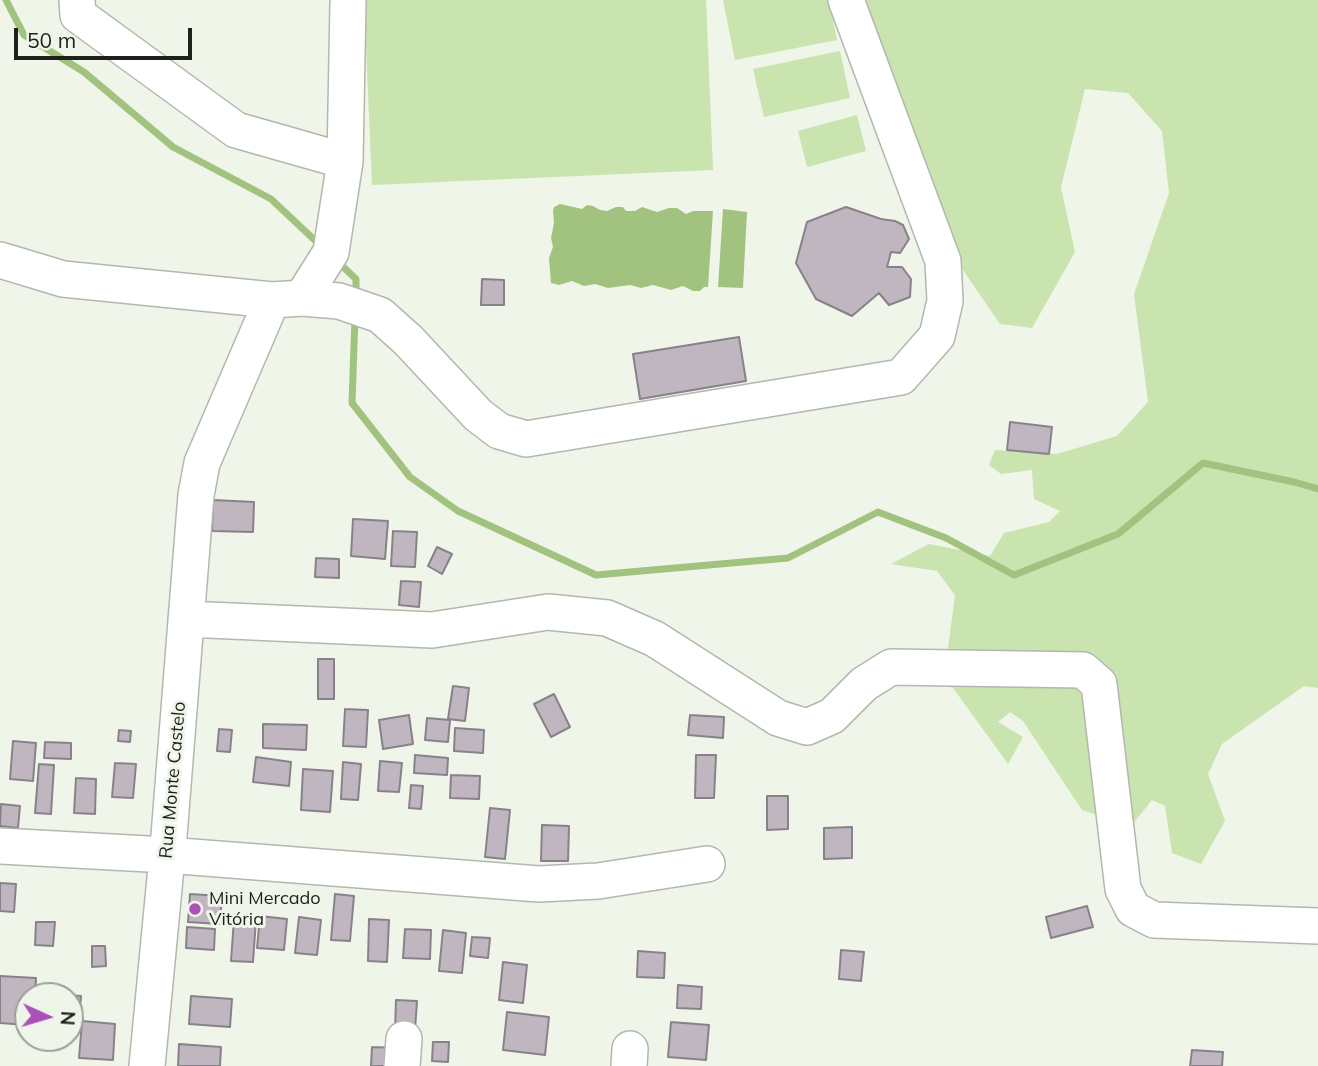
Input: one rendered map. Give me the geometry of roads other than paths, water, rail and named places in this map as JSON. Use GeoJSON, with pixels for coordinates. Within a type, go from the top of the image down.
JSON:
{"type":"FeatureCollection","features":[{"type":"Feature","properties":{"kind":"street"},"geometry":{"type":"LineString","coordinates":[[77,0],[78,15],[236,130],[345,161]]}},
{"type":"Feature","properties":{"kind":"street"},"geometry":{"type":"LineString","coordinates":[[0,260],[63,279],[287,299],[339,301],[380,315],[408,340],[478,415],[499,431],[526,439],[901,377],[937,336],[945,301],[943,261],[846,0]]}},
{"type":"Feature","properties":{"kind":"street","name":"Rua Monte Castelo"},"geometry":{"type":"LineString","coordinates":[[147,1066],[196,495],[202,463],[287,299],[331,252],[345,161],[348,4]]}},
{"type":"Feature","properties":{"kind":"street"},"geometry":{"type":"LineString","coordinates":[[187,619],[432,630],[548,612],[607,618],[655,639],[779,718],[807,727],[832,716],[864,684],[891,667],[1083,670],[1099,684],[1123,889],[1133,909],[1154,920],[1318,926]]}},
{"type":"Feature","properties":{"kind":"street"},"geometry":{"type":"LineString","coordinates":[[0,846],[167,855],[539,884],[598,881],[707,863]]}},
{"type":"Feature","properties":{"kind":"waterway"},"geometry":{"type":"LineString","coordinates":[[6,0],[24,35],[84,72],[173,147],[271,199],[322,247]]}},
{"type":"Feature","properties":{"kind":"waterway"},"geometry":{"type":"LineString","coordinates":[[338,262],[356,279],[356,295]]}},
{"type":"Feature","properties":{"kind":"waterway"},"geometry":{"type":"LineString","coordinates":[[355,317],[352,403],[410,477],[458,511],[596,575],[788,558],[878,512],[946,538],[1014,575],[1118,534],[1203,463],[1318,489]]}},
{"type":"Feature","properties":{"kind":"place","name":"Mini Mercado Vitória"},"geometry":{"type":"Point","coordinates":[195,909]}}]}
